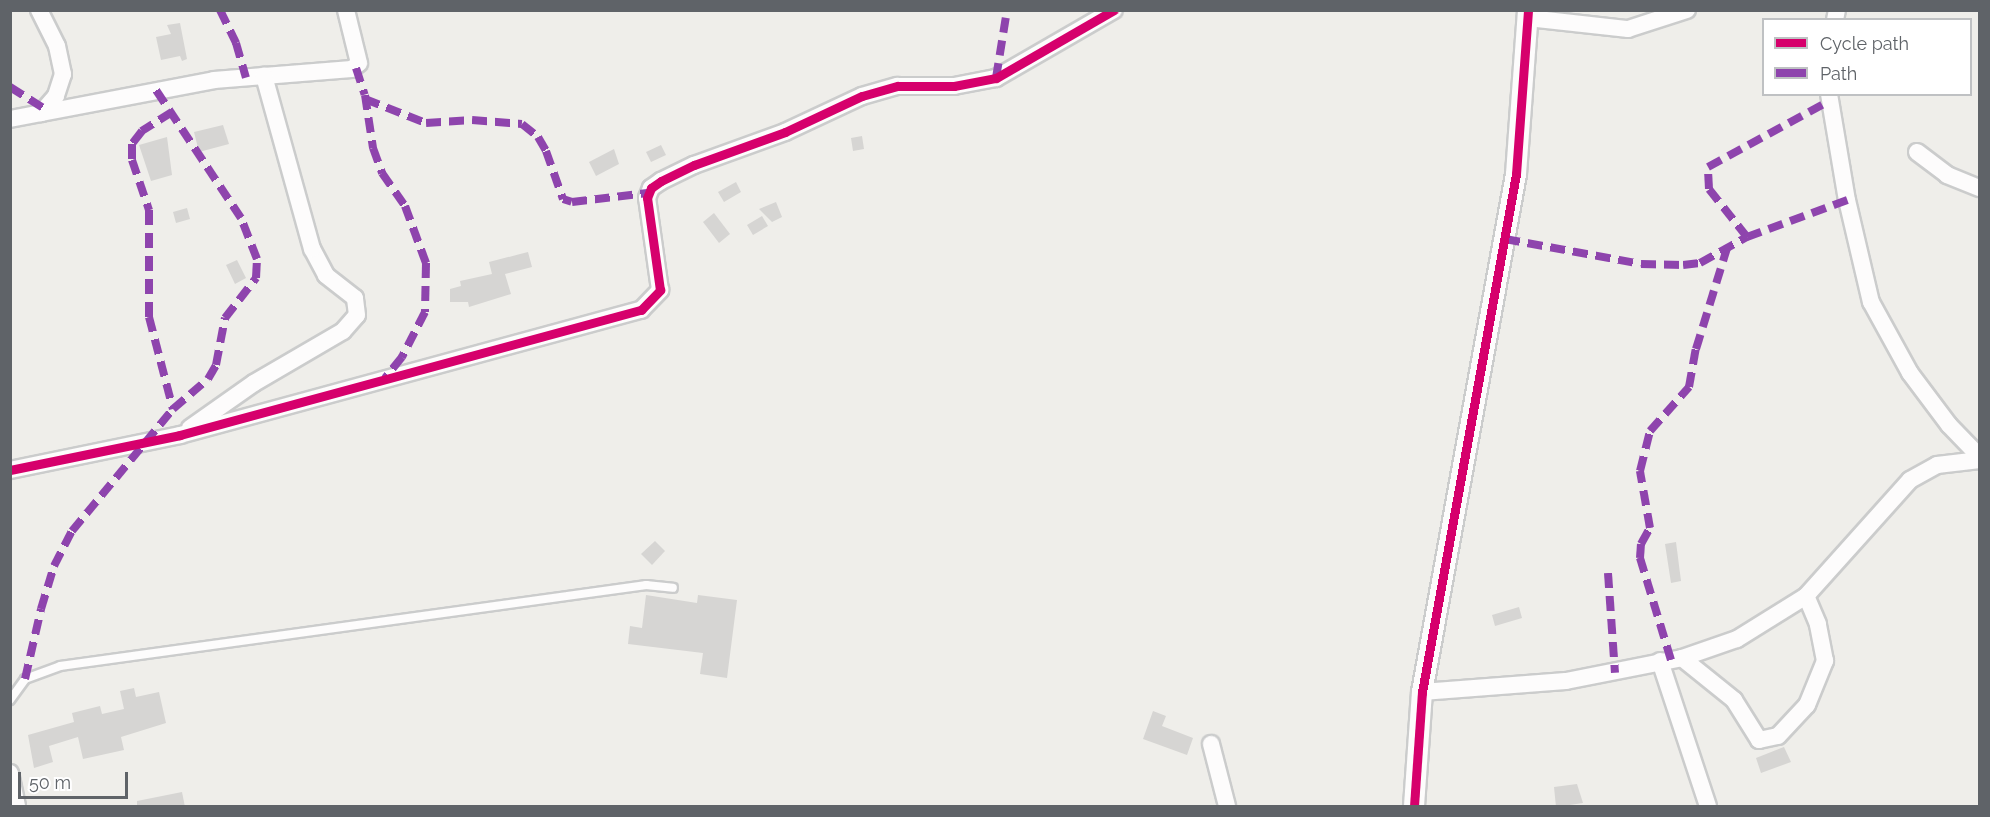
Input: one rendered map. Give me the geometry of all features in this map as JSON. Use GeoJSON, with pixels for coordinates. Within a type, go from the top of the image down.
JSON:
{"type":"FeatureCollection","features":[{"type":"Feature","properties":{"kind":"street"},"geometry":{"type":"LineString","coordinates":[[39,10],[57,46],[63,74],[56,96],[41,113]]}},
{"type":"Feature","properties":{"kind":"street"},"geometry":{"type":"LineString","coordinates":[[10,119],[214,80],[356,68],[359,63],[346,10]]}},
{"type":"Feature","properties":{"kind":"street"},"geometry":{"type":"LineString","coordinates":[[10,470],[180,435],[641,310],[660,290],[647,198],[651,188],[661,181],[693,165],[785,132],[862,96],[898,86],[954,86],[996,78],[1114,10]]}},
{"type":"Feature","properties":{"kind":"street"},"geometry":{"type":"LineString","coordinates":[[1414,807],[1422,692],[1516,174],[1525,99],[1528,14],[1629,29],[1687,10]]}},
{"type":"Feature","properties":{"kind":"street"},"geometry":{"type":"LineString","coordinates":[[180,435],[254,383],[343,331],[357,315],[355,298],[326,275],[312,249],[264,76]]}},
{"type":"Feature","properties":{"kind":"street"},"geometry":{"type":"LineString","coordinates":[[1829,96],[1847,200],[1871,302],[1910,373],[1949,425],[1980,459]]}},
{"type":"Feature","properties":{"kind":"street"},"geometry":{"type":"LineString","coordinates":[[1917,152],[1947,176],[1980,188]]}},
{"type":"Feature","properties":{"kind":"street"},"geometry":{"type":"LineString","coordinates":[[1422,692],[1519,687],[1682,658],[1761,628],[1806,596],[1910,480],[1937,465],[1980,459]]}},
{"type":"Feature","properties":{"kind":"street"},"geometry":{"type":"LineString","coordinates":[[1682,658],[1734,700],[1760,740],[1778,736],[1807,705],[1825,662],[1818,624],[1806,596]]}},
{"type":"Feature","properties":{"kind":"street"},"geometry":{"type":"LineString","coordinates":[[1660,662],[1708,807]]}},
{"type":"Feature","properties":{"kind":"street"},"geometry":{"type":"LineString","coordinates":[[1211,744],[1227,807]]}},
{"type":"Feature","properties":{"kind":"street"},"geometry":{"type":"LineString","coordinates":[[10,773],[17,807]]}},
{"type":"Feature","properties":{"kind":"lane"},"geometry":{"type":"LineString","coordinates":[[10,700],[25,679],[60,666],[646,585],[673,588]]}},
{"type":"Feature","properties":{"kind":"building"},"geometry":{"type":"Polygon","coordinates":[[[180,23],[187,59],[182,61],[180,56],[161,60],[156,37],[171,34],[167,25],[180,23]]]}},
{"type":"Feature","properties":{"kind":"building"},"geometry":{"type":"Polygon","coordinates":[[[223,125],[229,144],[199,152],[194,132],[223,125]]]}},
{"type":"Feature","properties":{"kind":"building"},"geometry":{"type":"Polygon","coordinates":[[[862,136],[864,149],[853,151],[851,138],[862,136]]]}},
{"type":"Feature","properties":{"kind":"building"},"geometry":{"type":"Polygon","coordinates":[[[167,137],[172,175],[151,181],[139,145],[167,137]]]}},
{"type":"Feature","properties":{"kind":"building"},"geometry":{"type":"Polygon","coordinates":[[[661,145],[666,155],[651,162],[646,152],[661,145]]]}},
{"type":"Feature","properties":{"kind":"building"},"geometry":{"type":"Polygon","coordinates":[[[614,149],[619,164],[596,176],[589,162],[614,149]]]}},
{"type":"Feature","properties":{"kind":"building"},"geometry":{"type":"Polygon","coordinates":[[[736,182],[741,192],[724,202],[718,192],[736,182]]]}},
{"type":"Feature","properties":{"kind":"building"},"geometry":{"type":"Polygon","coordinates":[[[776,202],[782,217],[772,222],[759,209],[776,202]]]}},
{"type":"Feature","properties":{"kind":"building"},"geometry":{"type":"Polygon","coordinates":[[[187,208],[190,219],[176,223],[173,212],[187,208]]]}},
{"type":"Feature","properties":{"kind":"building"},"geometry":{"type":"Polygon","coordinates":[[[714,213],[730,234],[719,243],[703,222],[714,213]]]}},
{"type":"Feature","properties":{"kind":"building"},"geometry":{"type":"Polygon","coordinates":[[[762,216],[768,226],[753,235],[747,225],[762,216]]]}},
{"type":"Feature","properties":{"kind":"building"},"geometry":{"type":"Polygon","coordinates":[[[528,252],[532,267],[505,274],[511,294],[469,307],[468,302],[450,302],[450,289],[461,286],[460,281],[492,274],[489,262],[528,252]]]}},
{"type":"Feature","properties":{"kind":"building"},"geometry":{"type":"Polygon","coordinates":[[[237,260],[246,278],[235,284],[226,265],[237,260]]]}},
{"type":"Feature","properties":{"kind":"building"},"geometry":{"type":"Polygon","coordinates":[[[655,541],[665,551],[652,565],[641,554],[655,541]]]}},
{"type":"Feature","properties":{"kind":"building"},"geometry":{"type":"Polygon","coordinates":[[[1676,542],[1681,581],[1671,583],[1665,544],[1676,542]]]}},
{"type":"Feature","properties":{"kind":"building"},"geometry":{"type":"Polygon","coordinates":[[[646,595],[697,603],[698,595],[737,600],[727,678],[700,674],[703,653],[628,644],[630,626],[642,628],[646,595]]]}},
{"type":"Feature","properties":{"kind":"building"},"geometry":{"type":"Polygon","coordinates":[[[1519,607],[1522,618],[1495,626],[1492,615],[1519,607]]]}},
{"type":"Feature","properties":{"kind":"building"},"geometry":{"type":"Polygon","coordinates":[[[134,688],[136,697],[159,692],[166,723],[121,737],[124,750],[83,759],[78,737],[49,746],[53,762],[34,768],[28,735],[74,722],[72,713],[100,706],[102,714],[124,709],[120,691],[134,688]]]}},
{"type":"Feature","properties":{"kind":"building"},"geometry":{"type":"Polygon","coordinates":[[[1153,711],[1166,716],[1162,726],[1193,738],[1187,755],[1143,739],[1153,711]]]}},
{"type":"Feature","properties":{"kind":"building"},"geometry":{"type":"Polygon","coordinates":[[[1784,747],[1791,762],[1761,773],[1756,758],[1784,747]]]}},
{"type":"Feature","properties":{"kind":"building"},"geometry":{"type":"Polygon","coordinates":[[[1577,784],[1583,803],[1556,807],[1554,787],[1577,784]]]}},
{"type":"Feature","properties":{"kind":"building"},"geometry":{"type":"Polygon","coordinates":[[[182,792],[185,807],[137,807],[137,801],[182,792]]]}},
{"type":"Feature","properties":{"kind":"marked path"},"geometry":{"type":"LineString","coordinates":[[220,10],[236,43],[246,78]]}},
{"type":"Feature","properties":{"kind":"marked path"},"geometry":{"type":"LineString","coordinates":[[996,78],[1007,10]]}},
{"type":"Feature","properties":{"kind":"marked path"},"geometry":{"type":"LineString","coordinates":[[356,68],[365,95],[373,148],[382,173],[405,206],[426,263],[425,312],[402,357],[385,378]]}},
{"type":"Feature","properties":{"kind":"marked path"},"geometry":{"type":"LineString","coordinates":[[10,87],[45,109]]}},
{"type":"Feature","properties":{"kind":"marked path"},"geometry":{"type":"LineString","coordinates":[[25,679],[41,609],[54,566],[72,531],[173,409],[208,379],[216,365],[225,318],[256,278],[257,259],[241,218],[156,90]]}},
{"type":"Feature","properties":{"kind":"marked path"},"geometry":{"type":"LineString","coordinates":[[365,99],[426,123],[472,120],[522,124],[538,137],[546,151],[563,199],[572,202],[647,193]]}},
{"type":"Feature","properties":{"kind":"marked path"},"geometry":{"type":"LineString","coordinates":[[1747,237],[1709,189],[1708,167],[1829,101]]}},
{"type":"Feature","properties":{"kind":"marked path"},"geometry":{"type":"LineString","coordinates":[[172,112],[142,131],[132,144],[132,160],[149,210],[149,317],[173,409]]}},
{"type":"Feature","properties":{"kind":"marked path"},"geometry":{"type":"LineString","coordinates":[[1505,239],[1641,264],[1683,265],[1700,263],[1747,237],[1847,200]]}},
{"type":"Feature","properties":{"kind":"marked path"},"geometry":{"type":"LineString","coordinates":[[1671,660],[1640,558],[1641,544],[1650,528],[1640,471],[1650,431],[1689,387],[1696,349],[1727,248]]}},
{"type":"Feature","properties":{"kind":"marked path"},"geometry":{"type":"LineString","coordinates":[[1608,573],[1615,673]]}},
{"type":"Feature","properties":{"kind":"cycle path"},"geometry":{"type":"LineString","coordinates":[[10,470],[180,435],[641,310],[660,290],[647,198],[651,188],[661,181],[694,165],[785,132],[862,96],[898,86],[954,86],[996,78],[1114,10]]}},
{"type":"Feature","properties":{"kind":"cycle path"},"geometry":{"type":"LineString","coordinates":[[1414,806],[1422,692],[1516,174],[1528,10]]}}]}
